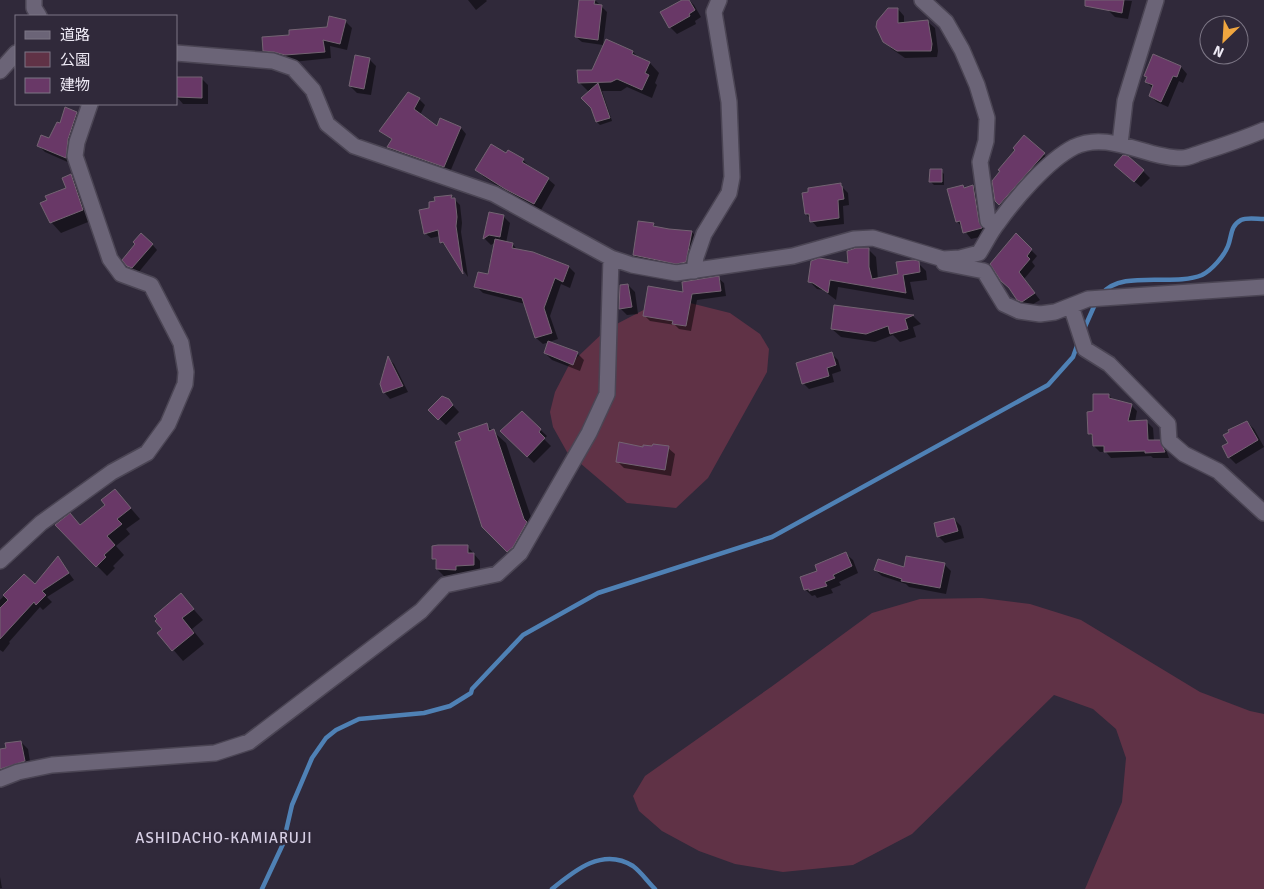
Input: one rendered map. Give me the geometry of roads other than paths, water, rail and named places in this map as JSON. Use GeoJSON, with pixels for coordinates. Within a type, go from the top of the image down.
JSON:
{"type":"FeatureCollection","features":[{"type":"Feature","properties":{"kind":"street"},"geometry":{"type":"LineString","coordinates":[[34,0],[34,8],[38,15]]}},
{"type":"Feature","properties":{"kind":"street"},"geometry":{"type":"LineString","coordinates":[[694,271],[696,257],[704,234],[729,194],[732,177],[730,102],[714,12],[719,0]]}},
{"type":"Feature","properties":{"kind":"street"},"geometry":{"type":"LineString","coordinates":[[922,0],[946,22],[962,50],[977,85],[987,118],[986,141],[980,162],[988,221],[996,225]]}},
{"type":"Feature","properties":{"kind":"street"},"geometry":{"type":"LineString","coordinates":[[1120,144],[1125,102],[1156,0]]}},
{"type":"Feature","properties":{"kind":"street"},"geometry":{"type":"LineString","coordinates":[[178,53],[273,61],[293,68],[312,90],[327,124],[354,146],[494,194],[611,258],[632,265],[676,273],[793,256],[854,238],[873,238],[943,258],[960,258],[979,253],[996,225],[1027,188],[1055,159],[1076,146],[1094,142],[1120,144],[1182,158],[1237,142],[1264,130]]}},
{"type":"Feature","properties":{"kind":"street"},"geometry":{"type":"LineString","coordinates":[[0,72],[15,54]]}},
{"type":"Feature","properties":{"kind":"street"},"geometry":{"type":"LineString","coordinates":[[0,561],[42,523],[112,472],[147,453],[168,424],[185,384],[186,372],[182,343],[151,285],[121,274],[110,259],[75,156],[77,142],[90,105]]}},
{"type":"Feature","properties":{"kind":"street"},"geometry":{"type":"LineString","coordinates":[[0,778],[52,765],[215,753],[249,742],[421,611],[445,585],[497,574],[520,553],[590,433],[606,394],[611,258]]}},
{"type":"Feature","properties":{"kind":"street"},"geometry":{"type":"LineString","coordinates":[[943,258],[942,263],[984,271],[1004,304],[1019,311],[1040,314],[1055,312],[1088,299],[1264,287]]}},
{"type":"Feature","properties":{"kind":"street"},"geometry":{"type":"LineString","coordinates":[[1071,306],[1085,349],[1109,364],[1168,424],[1169,441],[1184,454],[1218,471],[1264,513]]}},
{"type":"Feature","properties":{"kind":"waterway"},"geometry":{"type":"LineString","coordinates":[[1102,294],[1110,286],[1121,282],[1134,280],[1177,280],[1202,275],[1214,266],[1224,254],[1237,222],[1246,219],[1264,219]]}},
{"type":"Feature","properties":{"kind":"waterway"},"geometry":{"type":"LineString","coordinates":[[1084,329],[1096,302]]}},
{"type":"Feature","properties":{"kind":"waterway"},"geometry":{"type":"LineString","coordinates":[[262,889],[283,844],[292,805],[312,758],[326,738],[336,730],[359,719],[424,713],[450,706],[471,693],[472,689],[523,635],[598,593],[772,537],[1048,385],[1073,357],[1078,343]]}},
{"type":"Feature","properties":{"kind":"waterway"},"geometry":{"type":"LineString","coordinates":[[552,889],[580,868],[600,860],[611,859],[633,866],[655,889]]}},
{"type":"Feature","properties":{"kind":"district","name":"ASHIDACHO-KAMIARUJI"},"geometry":{"type":"Point","coordinates":[224,838]}}]}
